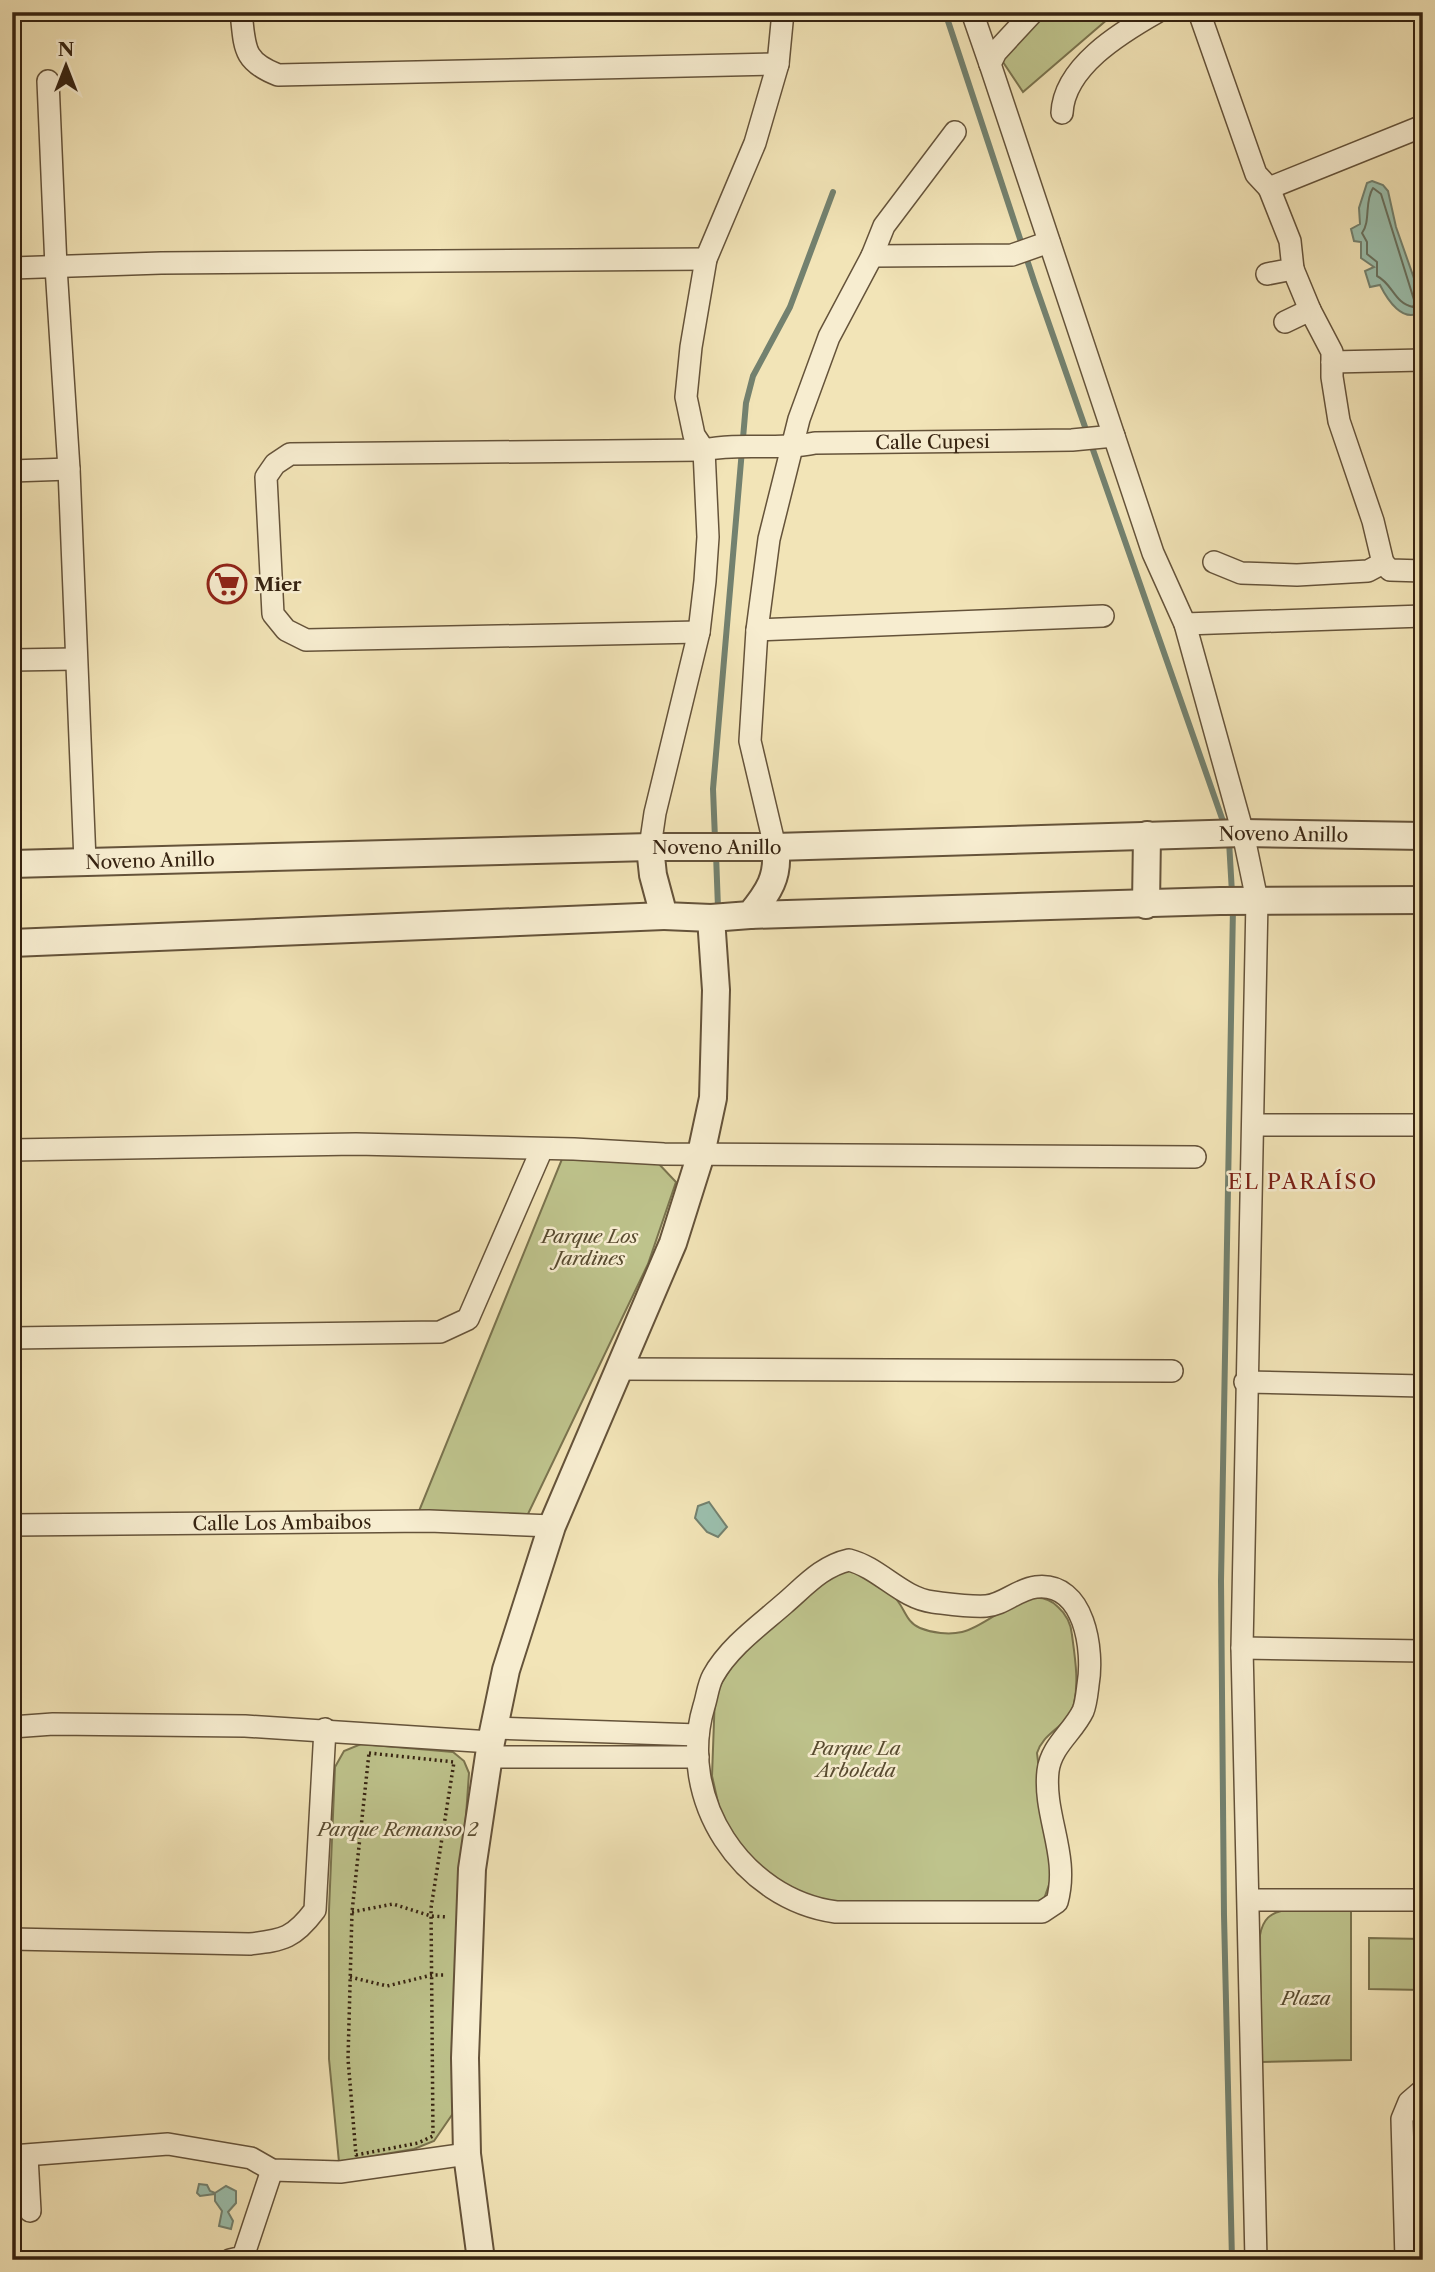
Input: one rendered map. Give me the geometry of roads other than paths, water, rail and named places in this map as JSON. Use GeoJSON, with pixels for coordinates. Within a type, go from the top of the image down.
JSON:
{"type":"FeatureCollection","features":[{"type":"Feature","properties":{"kind":"street"},"geometry":{"type":"LineString","coordinates":[[241,12],[245,51],[258,68],[278,75],[778,64]]}},
{"type":"Feature","properties":{"kind":"street"},"geometry":{"type":"LineString","coordinates":[[664,916],[653,875],[650,847],[655,813],[699,632],[708,537],[704,450],[694,435],[686,397],[691,346],[706,259],[755,143],[778,64],[783,12]]}},
{"type":"Feature","properties":{"kind":"street"},"geometry":{"type":"LineString","coordinates":[[972,12],[990,64],[1030,249],[1114,436],[1153,553],[1185,624],[1230,833],[1239,900],[1254,1125],[1245,1382],[1242,1648],[1256,2260]]}},
{"type":"Feature","properties":{"kind":"street"},"geometry":{"type":"LineString","coordinates":[[990,64],[996,52],[1033,12]]}},
{"type":"Feature","properties":{"kind":"street"},"geometry":{"type":"LineString","coordinates":[[1062,113],[1072,78],[1105,48],[1157,12]]}},
{"type":"Feature","properties":{"kind":"street"},"geometry":{"type":"LineString","coordinates":[[1199,12],[1256,174],[1269,188],[1290,241],[1293,269],[1332,352],[1339,421],[1373,521],[1383,563],[1390,570],[1423,571]]}},
{"type":"Feature","properties":{"kind":"street"},"geometry":{"type":"LineString","coordinates":[[48,81],[69,469],[85,861]]}},
{"type":"Feature","properties":{"kind":"street"},"geometry":{"type":"LineString","coordinates":[[1269,188],[1423,126]]}},
{"type":"Feature","properties":{"kind":"street"},"geometry":{"type":"LineString","coordinates":[[750,915],[774,883],[778,863],[750,741],[757,630],[769,539],[792,448],[811,379],[884,226],[955,132]]}},
{"type":"Feature","properties":{"kind":"street"},"geometry":{"type":"LineString","coordinates":[[872,256],[1030,249]]}},
{"type":"Feature","properties":{"kind":"street"},"geometry":{"type":"LineString","coordinates":[[12,268],[706,259]]}},
{"type":"Feature","properties":{"kind":"street"},"geometry":{"type":"LineString","coordinates":[[1267,274],[1293,269]]}},
{"type":"Feature","properties":{"kind":"street"},"geometry":{"type":"LineString","coordinates":[[1285,322],[1310,310]]}},
{"type":"Feature","properties":{"kind":"street"},"geometry":{"type":"LineString","coordinates":[[1332,362],[1423,360]]}},
{"type":"Feature","properties":{"kind":"street","name":"Calle Cupesi"},"geometry":{"type":"LineString","coordinates":[[699,632],[306,640],[286,630],[273,614],[266,477],[275,464],[290,454],[704,450],[727,445],[760,444],[792,448],[815,443],[1081,440],[1114,436]]}},
{"type":"Feature","properties":{"kind":"street"},"geometry":{"type":"LineString","coordinates":[[12,471],[69,469]]}},
{"type":"Feature","properties":{"kind":"street"},"geometry":{"type":"LineString","coordinates":[[1214,562],[1241,573],[1297,575],[1368,571],[1383,563]]}},
{"type":"Feature","properties":{"kind":"street"},"geometry":{"type":"LineString","coordinates":[[757,630],[1103,616]]}},
{"type":"Feature","properties":{"kind":"street"},"geometry":{"type":"LineString","coordinates":[[1185,624],[1423,616]]}},
{"type":"Feature","properties":{"kind":"street"},"geometry":{"type":"LineString","coordinates":[[12,660],[75,659]]}},
{"type":"Feature","properties":{"kind":"street","name":"Noveno Anillo"},"geometry":{"type":"LineString","coordinates":[[12,864],[650,847],[775,847],[1230,833],[1423,836]]}},
{"type":"Feature","properties":{"kind":"street"},"geometry":{"type":"LineString","coordinates":[[1146,905],[1147,835]]}},
{"type":"Feature","properties":{"kind":"street"},"geometry":{"type":"LineString","coordinates":[[12,943],[664,916],[711,918],[1239,900],[1423,900]]}},
{"type":"Feature","properties":{"kind":"street"},"geometry":{"type":"LineString","coordinates":[[481,2260],[467,2154],[465,2058],[472,1869],[492,1742],[506,1670],[552,1526],[673,1242],[701,1154],[713,1098],[716,990],[711,918]]}},
{"type":"Feature","properties":{"kind":"street"},"geometry":{"type":"LineString","coordinates":[[1254,1125],[1423,1125]]}},
{"type":"Feature","properties":{"kind":"street"},"geometry":{"type":"LineString","coordinates":[[12,1150],[356,1144],[701,1154],[1195,1157]]}},
{"type":"Feature","properties":{"kind":"street"},"geometry":{"type":"LineString","coordinates":[[12,1338],[440,1332],[468,1319],[542,1149]]}},
{"type":"Feature","properties":{"kind":"street"},"geometry":{"type":"LineString","coordinates":[[617,1369],[1172,1371]]}},
{"type":"Feature","properties":{"kind":"street"},"geometry":{"type":"LineString","coordinates":[[1245,1382],[1423,1385]]}},
{"type":"Feature","properties":{"kind":"street","name":"Calle Los Ambaibos"},"geometry":{"type":"LineString","coordinates":[[12,1525],[429,1521],[552,1526]]}},
{"type":"Feature","properties":{"kind":"street"},"geometry":{"type":"LineString","coordinates":[[849,1560],[868,1564],[900,1589],[938,1603],[989,1606],[1018,1591],[1039,1586],[1060,1592],[1077,1608],[1087,1628],[1090,1660],[1083,1711],[1065,1734],[1048,1771],[1063,1879],[1057,1902],[1042,1912],[836,1912],[800,1905],[772,1891],[728,1848],[705,1794],[698,1757],[698,1735],[713,1676],[744,1639],[829,1564],[849,1560]]}},
{"type":"Feature","properties":{"kind":"street"},"geometry":{"type":"LineString","coordinates":[[1242,1648],[1423,1651]]}},
{"type":"Feature","properties":{"kind":"street"},"geometry":{"type":"LineString","coordinates":[[12,1727],[54,1724],[325,1729],[698,1757]]}},
{"type":"Feature","properties":{"kind":"street"},"geometry":{"type":"LineString","coordinates":[[12,1939],[250,1944],[285,1940],[301,1929],[315,1910],[325,1729]]}},
{"type":"Feature","properties":{"kind":"street"},"geometry":{"type":"LineString","coordinates":[[492,1742],[698,1735]]}},
{"type":"Feature","properties":{"kind":"street"},"geometry":{"type":"LineString","coordinates":[[1249,1900],[1423,1900]]}},
{"type":"Feature","properties":{"kind":"street"},"geometry":{"type":"LineString","coordinates":[[1406,2260],[1402,2119],[1409,2102],[1423,2090]]}},
{"type":"Feature","properties":{"kind":"street"},"geometry":{"type":"LineString","coordinates":[[30,2211],[20,2156],[168,2144],[251,2158],[272,2170],[340,2172],[467,2154]]}},
{"type":"Feature","properties":{"kind":"street"},"geometry":{"type":"LineString","coordinates":[[239,2259],[272,2170]]}},
{"type":"Feature","properties":{"kind":"water"},"geometry":{"type":"Polygon","coordinates":[[[1372,181],[1383,185],[1388,191],[1396,227],[1423,304],[1422,311],[1415,314],[1408,315],[1396,309],[1380,285],[1370,287],[1365,271],[1374,267],[1361,258],[1361,242],[1354,241],[1351,229],[1360,224],[1359,208],[1367,183],[1372,181]]]}},
{"type":"Feature","properties":{"kind":"water"},"geometry":{"type":"Polygon","coordinates":[[[709,1502],[727,1527],[718,1537],[707,1532],[695,1518],[698,1506],[709,1502]]]}},
{"type":"Feature","properties":{"kind":"water"},"geometry":{"type":"Polygon","coordinates":[[[199,2184],[207,2185],[210,2191],[215,2193],[226,2186],[236,2191],[236,2203],[228,2212],[233,2221],[231,2229],[219,2226],[222,2211],[215,2201],[215,2194],[200,2196],[197,2193],[199,2184]]]}},
{"type":"Feature","properties":{"kind":"waterway"},"geometry":{"type":"LineString","coordinates":[[945,12],[1035,284],[1225,827]]}},
{"type":"Feature","properties":{"kind":"waterway"},"geometry":{"type":"LineString","coordinates":[[715,839],[713,789],[746,403],[753,376],[790,307],[833,192]]}},
{"type":"Feature","properties":{"kind":"waterway"},"geometry":{"type":"LineString","coordinates":[[1229,841],[1232,893]]}},
{"type":"Feature","properties":{"kind":"waterway"},"geometry":{"type":"LineString","coordinates":[[716,854],[718,908]]}},
{"type":"Feature","properties":{"kind":"waterway"},"geometry":{"type":"LineString","coordinates":[[1232,2260],[1224,1915],[1221,1581],[1233,907]]}},
{"type":"Feature","properties":{"kind":"place","name":"Mier"},"geometry":{"type":"Point","coordinates":[227,584]}},
{"type":"Feature","properties":{"kind":"district","name":"EL PARAÍSO"},"geometry":{"type":"Point","coordinates":[1303,1181]}},
{"type":"Feature","properties":{"kind":"park label","name":"Parque Los Jardines"},"geometry":{"type":"Point","coordinates":[590,1247]}},
{"type":"Feature","properties":{"kind":"park label","name":"Parque La Arboleda"},"geometry":{"type":"Point","coordinates":[856,1759]}},
{"type":"Feature","properties":{"kind":"park label","name":"Parque Remanso 2"},"geometry":{"type":"Point","coordinates":[398,1829]}},
{"type":"Feature","properties":{"kind":"park label","name":"Plaza"},"geometry":{"type":"Point","coordinates":[1306,1998]}}]}
